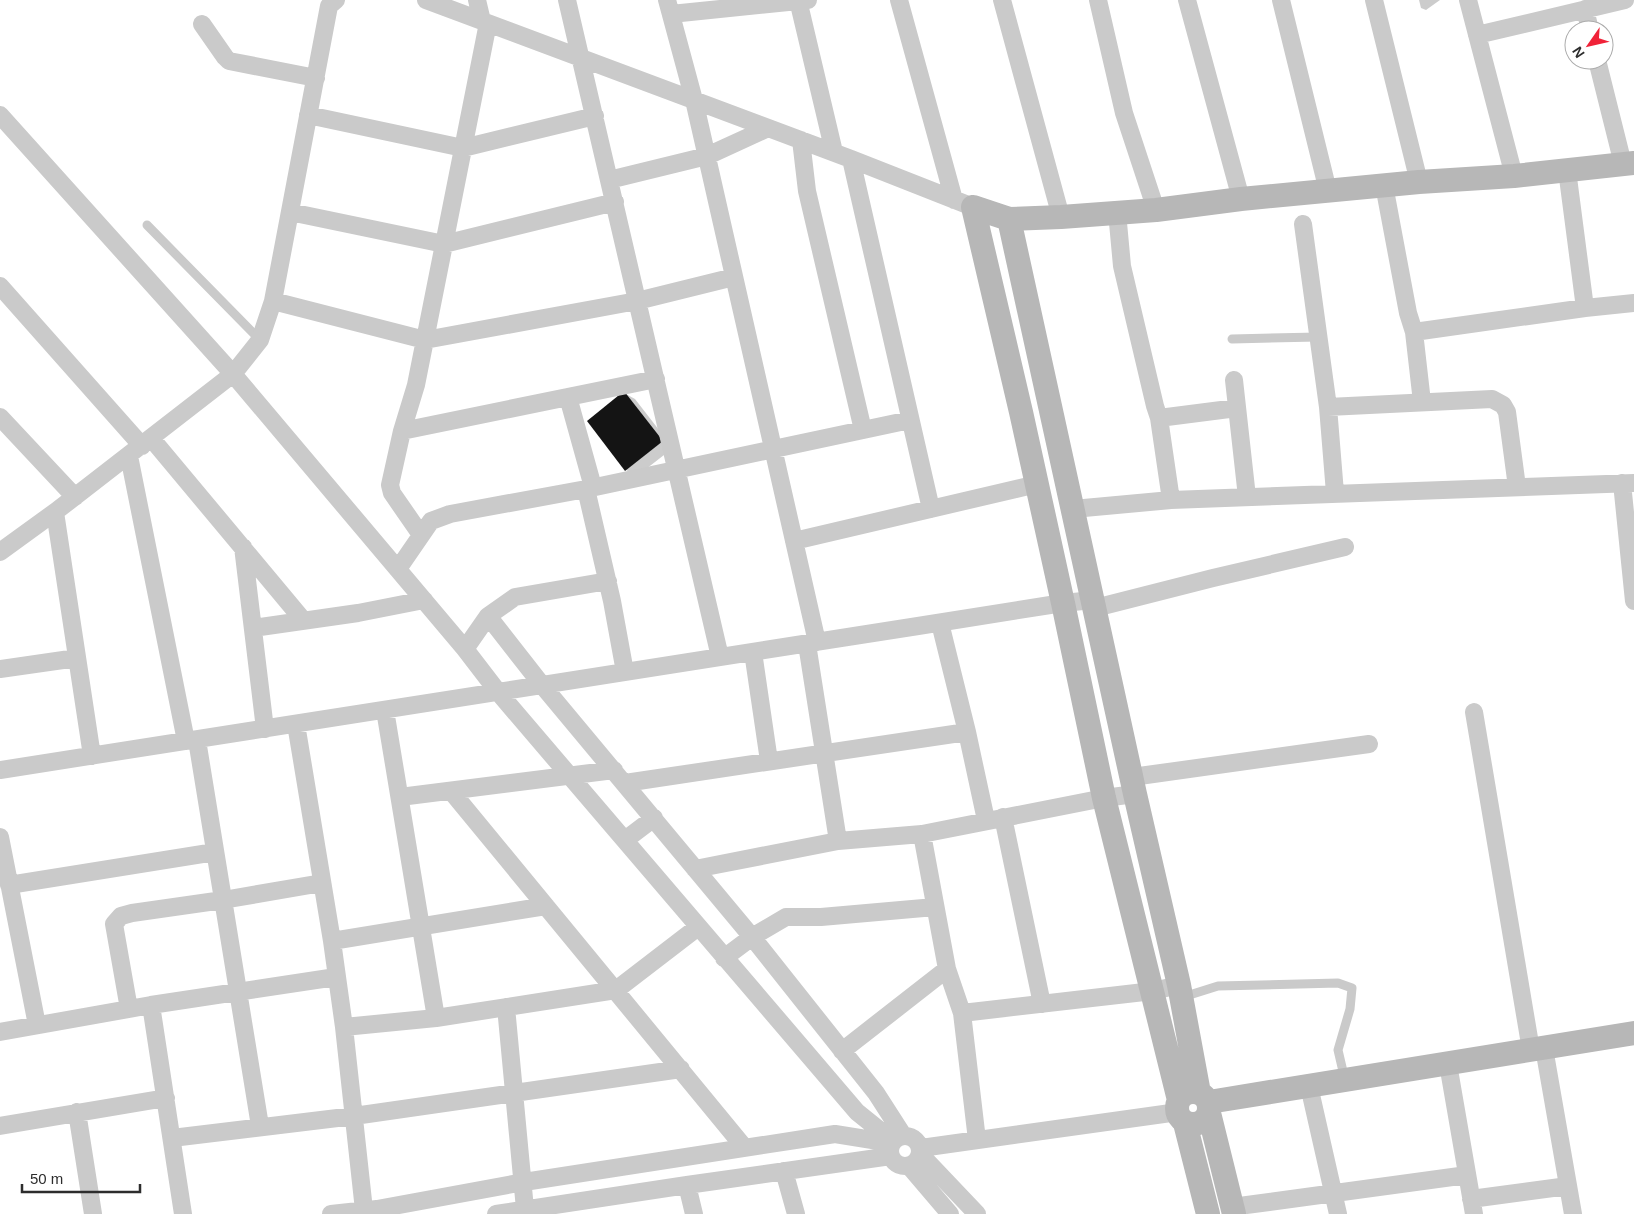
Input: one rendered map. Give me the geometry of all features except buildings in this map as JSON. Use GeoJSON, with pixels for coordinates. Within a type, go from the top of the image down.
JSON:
{"type":"FeatureCollection","features":[{"type":"Feature","properties":{"kind":"street"},"geometry":{"type":"LineString","coordinates":[[0,552],[75,497],[233,374],[260,340],[273,301],[329,6],[336,0]]}},
{"type":"Feature","properties":{"kind":"street"},"geometry":{"type":"LineString","coordinates":[[426,0],[834,152],[964,204],[1009,219],[1156,210],[1241,199],[1420,182],[1514,176],[1628,164],[1601,70]]}},
{"type":"Feature","properties":{"kind":"street"},"geometry":{"type":"LineString","coordinates":[[421,535],[392,493],[390,485],[402,431],[416,384],[463,148],[485,22],[477,0]]}},
{"type":"Feature","properties":{"kind":"street"},"geometry":{"type":"LineString","coordinates":[[567,0],[720,657]]}},
{"type":"Feature","properties":{"kind":"street"},"geometry":{"type":"LineString","coordinates":[[834,152],[802,0],[669,7],[694,100],[794,541],[812,643],[824,753],[838,841]]}},
{"type":"Feature","properties":{"kind":"street"},"geometry":{"type":"LineString","coordinates":[[899,0],[964,204],[1037,484],[1104,798],[1152,990],[1193,1107],[1233,1210],[1467,1175]]}},
{"type":"Feature","properties":{"kind":"street"},"geometry":{"type":"LineString","coordinates":[[1002,0],[1060,217]]}},
{"type":"Feature","properties":{"kind":"street"},"geometry":{"type":"LineString","coordinates":[[1098,0],[1124,113],[1156,210]]}},
{"type":"Feature","properties":{"kind":"street"},"geometry":{"type":"LineString","coordinates":[[1187,0],[1241,199]]}},
{"type":"Feature","properties":{"kind":"street"},"geometry":{"type":"LineString","coordinates":[[1281,0],[1328,191]]}},
{"type":"Feature","properties":{"kind":"street"},"geometry":{"type":"LineString","coordinates":[[1374,0],[1420,182]]}},
{"type":"Feature","properties":{"kind":"street"},"geometry":{"type":"LineString","coordinates":[[1468,0],[1514,176]]}},
{"type":"Feature","properties":{"kind":"street"},"geometry":{"type":"LineString","coordinates":[[1477,35],[1625,0]]}},
{"type":"Feature","properties":{"kind":"street"},"geometry":{"type":"LineString","coordinates":[[1585,9],[1588,20]]}},
{"type":"Feature","properties":{"kind":"street"},"geometry":{"type":"LineString","coordinates":[[202,24],[224,57],[229,61],[316,78]]}},
{"type":"Feature","properties":{"kind":"street"},"geometry":{"type":"LineString","coordinates":[[0,115],[233,374],[466,649],[498,692],[857,1112],[895,1144]]}},
{"type":"Feature","properties":{"kind":"street"},"geometry":{"type":"LineString","coordinates":[[308,115],[463,148],[595,116]]}},
{"type":"Feature","properties":{"kind":"street"},"geometry":{"type":"LineString","coordinates":[[609,180],[707,156],[768,128]]}},
{"type":"Feature","properties":{"kind":"street"},"geometry":{"type":"LineString","coordinates":[[801,140],[808,191],[863,430]]}},
{"type":"Feature","properties":{"kind":"street"},"geometry":{"type":"LineString","coordinates":[[851,159],[931,509]]}},
{"type":"Feature","properties":{"kind":"street"},"geometry":{"type":"LineString","coordinates":[[1568,170],[1585,308]]}},
{"type":"Feature","properties":{"kind":"street"},"geometry":{"type":"LineString","coordinates":[[1384,186],[1408,313],[1414,332],[1422,402]]}},
{"type":"Feature","properties":{"kind":"street"},"geometry":{"type":"LineString","coordinates":[[290,212],[444,244],[615,202]]}},
{"type":"Feature","properties":{"kind":"street"},"geometry":{"type":"LineString","coordinates":[[1117,212],[1122,266],[1154,406],[1159,418],[1171,500]]}},
{"type":"Feature","properties":{"kind":"street"},"geometry":{"type":"LineString","coordinates":[[1009,219],[1133,786],[1180,991],[1193,1107],[1208,1214]]}},
{"type":"Feature","properties":{"kind":"street"},"geometry":{"type":"LineString","coordinates":[[1303,224],[1328,407],[1335,493]]}},
{"type":"Feature","properties":{"kind":"street"},"geometry":{"type":"LineString","coordinates":[[273,301],[425,340],[637,301],[734,277]]}},
{"type":"Feature","properties":{"kind":"street"},"geometry":{"type":"LineString","coordinates":[[0,286],[141,446],[243,547],[303,620]]}},
{"type":"Feature","properties":{"kind":"street"},"geometry":{"type":"LineString","coordinates":[[1414,332],[1634,303]]}},
{"type":"Feature","properties":{"kind":"street"},"geometry":{"type":"LineString","coordinates":[[402,431],[656,379]]}},
{"type":"Feature","properties":{"kind":"street"},"geometry":{"type":"LineString","coordinates":[[1234,380],[1247,497]]}},
{"type":"Feature","properties":{"kind":"street"},"geometry":{"type":"LineString","coordinates":[[568,396],[589,488],[625,672]]}},
{"type":"Feature","properties":{"kind":"street"},"geometry":{"type":"LineString","coordinates":[[1328,407],[1492,398],[1503,404],[1507,412],[1517,487]]}},
{"type":"Feature","properties":{"kind":"street"},"geometry":{"type":"LineString","coordinates":[[1159,418],[1237,408]]}},
{"type":"Feature","properties":{"kind":"street"},"geometry":{"type":"LineString","coordinates":[[0,417],[75,497]]}},
{"type":"Feature","properties":{"kind":"street"},"geometry":{"type":"LineString","coordinates":[[398,569],[431,521],[450,514],[589,488],[910,420]]}},
{"type":"Feature","properties":{"kind":"street"},"geometry":{"type":"LineString","coordinates":[[141,446],[191,740],[215,852],[260,1126]]}},
{"type":"Feature","properties":{"kind":"street"},"geometry":{"type":"LineString","coordinates":[[1073,509],[1171,500],[1628,483],[1634,601]]}},
{"type":"Feature","properties":{"kind":"street"},"geometry":{"type":"LineString","coordinates":[[794,541],[1037,484]]}},
{"type":"Feature","properties":{"kind":"street"},"geometry":{"type":"LineString","coordinates":[[55,512],[92,756]]}},
{"type":"Feature","properties":{"kind":"street"},"geometry":{"type":"LineString","coordinates":[[243,547],[265,729]]}},
{"type":"Feature","properties":{"kind":"street"},"geometry":{"type":"LineString","coordinates":[[0,770],[1063,603],[1094,604],[1345,547]]}},
{"type":"Feature","properties":{"kind":"street"},"geometry":{"type":"LineString","coordinates":[[466,649],[488,616],[515,597],[608,581]]}},
{"type":"Feature","properties":{"kind":"street"},"geometry":{"type":"LineString","coordinates":[[253,628],[358,613],[424,600]]}},
{"type":"Feature","properties":{"kind":"street"},"geometry":{"type":"LineString","coordinates":[[488,616],[542,685],[752,937],[876,1093],[895,1144],[895,1162],[902,1166],[917,1156],[977,1140],[1193,1107],[1309,1086],[1634,1033]]}},
{"type":"Feature","properties":{"kind":"street"},"geometry":{"type":"LineString","coordinates":[[940,623],[967,732],[994,819],[1042,1004]]}},
{"type":"Feature","properties":{"kind":"street"},"geometry":{"type":"LineString","coordinates":[[753,652],[769,761]]}},
{"type":"Feature","properties":{"kind":"street"},"geometry":{"type":"LineString","coordinates":[[0,669],[77,658]]}},
{"type":"Feature","properties":{"kind":"street"},"geometry":{"type":"LineString","coordinates":[[385,710],[436,1018]]}},
{"type":"Feature","properties":{"kind":"street"},"geometry":{"type":"LineString","coordinates":[[1474,712],[1537,1049],[1573,1214]]}},
{"type":"Feature","properties":{"kind":"street"},"geometry":{"type":"LineString","coordinates":[[296,724],[332,941],[354,1116],[373,1211]]}},
{"type":"Feature","properties":{"kind":"street"},"geometry":{"type":"LineString","coordinates":[[400,797],[571,776],[619,777],[769,761],[967,732]]}},
{"type":"Feature","properties":{"kind":"street"},"geometry":{"type":"LineString","coordinates":[[695,869],[838,841],[922,834],[1104,798],[1133,786],[1370,744]]}},
{"type":"Feature","properties":{"kind":"street"},"geometry":{"type":"LineString","coordinates":[[451,791],[744,1147]]}},
{"type":"Feature","properties":{"kind":"street"},"geometry":{"type":"LineString","coordinates":[[625,840],[654,818]]}},
{"type":"Feature","properties":{"kind":"street"},"geometry":{"type":"LineString","coordinates":[[922,834],[947,969],[962,1013],[977,1140]]}},
{"type":"Feature","properties":{"kind":"street"},"geometry":{"type":"LineString","coordinates":[[0,837],[37,1025]]}},
{"type":"Feature","properties":{"kind":"street"},"geometry":{"type":"LineString","coordinates":[[10,885],[215,852]]}},
{"type":"Feature","properties":{"kind":"street"},"geometry":{"type":"LineString","coordinates":[[128,1009],[114,924],[121,916],[322,883]]}},
{"type":"Feature","properties":{"kind":"street"},"geometry":{"type":"LineString","coordinates":[[332,941],[546,906]]}},
{"type":"Feature","properties":{"kind":"street"},"geometry":{"type":"LineString","coordinates":[[724,958],[752,937],[786,917],[821,917],[935,908]]}},
{"type":"Feature","properties":{"kind":"street"},"geometry":{"type":"LineString","coordinates":[[344,1027],[436,1018],[616,990],[698,927]]}},
{"type":"Feature","properties":{"kind":"street"},"geometry":{"type":"LineString","coordinates":[[842,1051],[947,969]]}},
{"type":"Feature","properties":{"kind":"street"},"geometry":{"type":"LineString","coordinates":[[0,1032],[151,1005],[336,977]]}},
{"type":"Feature","properties":{"kind":"street"},"geometry":{"type":"LineString","coordinates":[[962,1013],[1152,990],[1180,991]]}},
{"type":"Feature","properties":{"kind":"street"},"geometry":{"type":"LineString","coordinates":[[151,1005],[184,1214]]}},
{"type":"Feature","properties":{"kind":"street"},"geometry":{"type":"LineString","coordinates":[[506,1007],[524,1182],[525,1210]]}},
{"type":"Feature","properties":{"kind":"street"},"geometry":{"type":"LineString","coordinates":[[1448,1064],[1473,1206],[1568,1186]]}},
{"type":"Feature","properties":{"kind":"street"},"geometry":{"type":"LineString","coordinates":[[172,1138],[354,1116],[681,1069]]}},
{"type":"Feature","properties":{"kind":"street"},"geometry":{"type":"LineString","coordinates":[[1309,1086],[1338,1214]]}},
{"type":"Feature","properties":{"kind":"street"},"geometry":{"type":"LineString","coordinates":[[0,1126],[166,1098]]}},
{"type":"Feature","properties":{"kind":"street"},"geometry":{"type":"LineString","coordinates":[[77,1112],[93,1214]]}},
{"type":"Feature","properties":{"kind":"street"},"geometry":{"type":"LineString","coordinates":[[331,1214],[373,1211],[524,1182],[835,1134],[895,1144]]}},
{"type":"Feature","properties":{"kind":"street"},"geometry":{"type":"LineString","coordinates":[[496,1214],[784,1171],[915,1138],[917,1156],[950,1214]]}},
{"type":"Feature","properties":{"kind":"street"},"geometry":{"type":"LineString","coordinates":[[917,1156],[977,1214]]}},
{"type":"Feature","properties":{"kind":"street"},"geometry":{"type":"LineString","coordinates":[[784,1171],[796,1214]]}},
{"type":"Feature","properties":{"kind":"street"},"geometry":{"type":"LineString","coordinates":[[687,1185],[694,1214]]}},
{"type":"Feature","properties":{"kind":"lane"},"geometry":{"type":"LineString","coordinates":[[146,225],[260,340]]}},
{"type":"Feature","properties":{"kind":"lane"},"geometry":{"type":"LineString","coordinates":[[1232,339],[1318,336]]}},
{"type":"Feature","properties":{"kind":"lane"},"geometry":{"type":"LineString","coordinates":[[1180,991],[1218,986],[1338,983],[1352,988],[1350,1009],[1338,1050],[1346,1080]]}}]}
